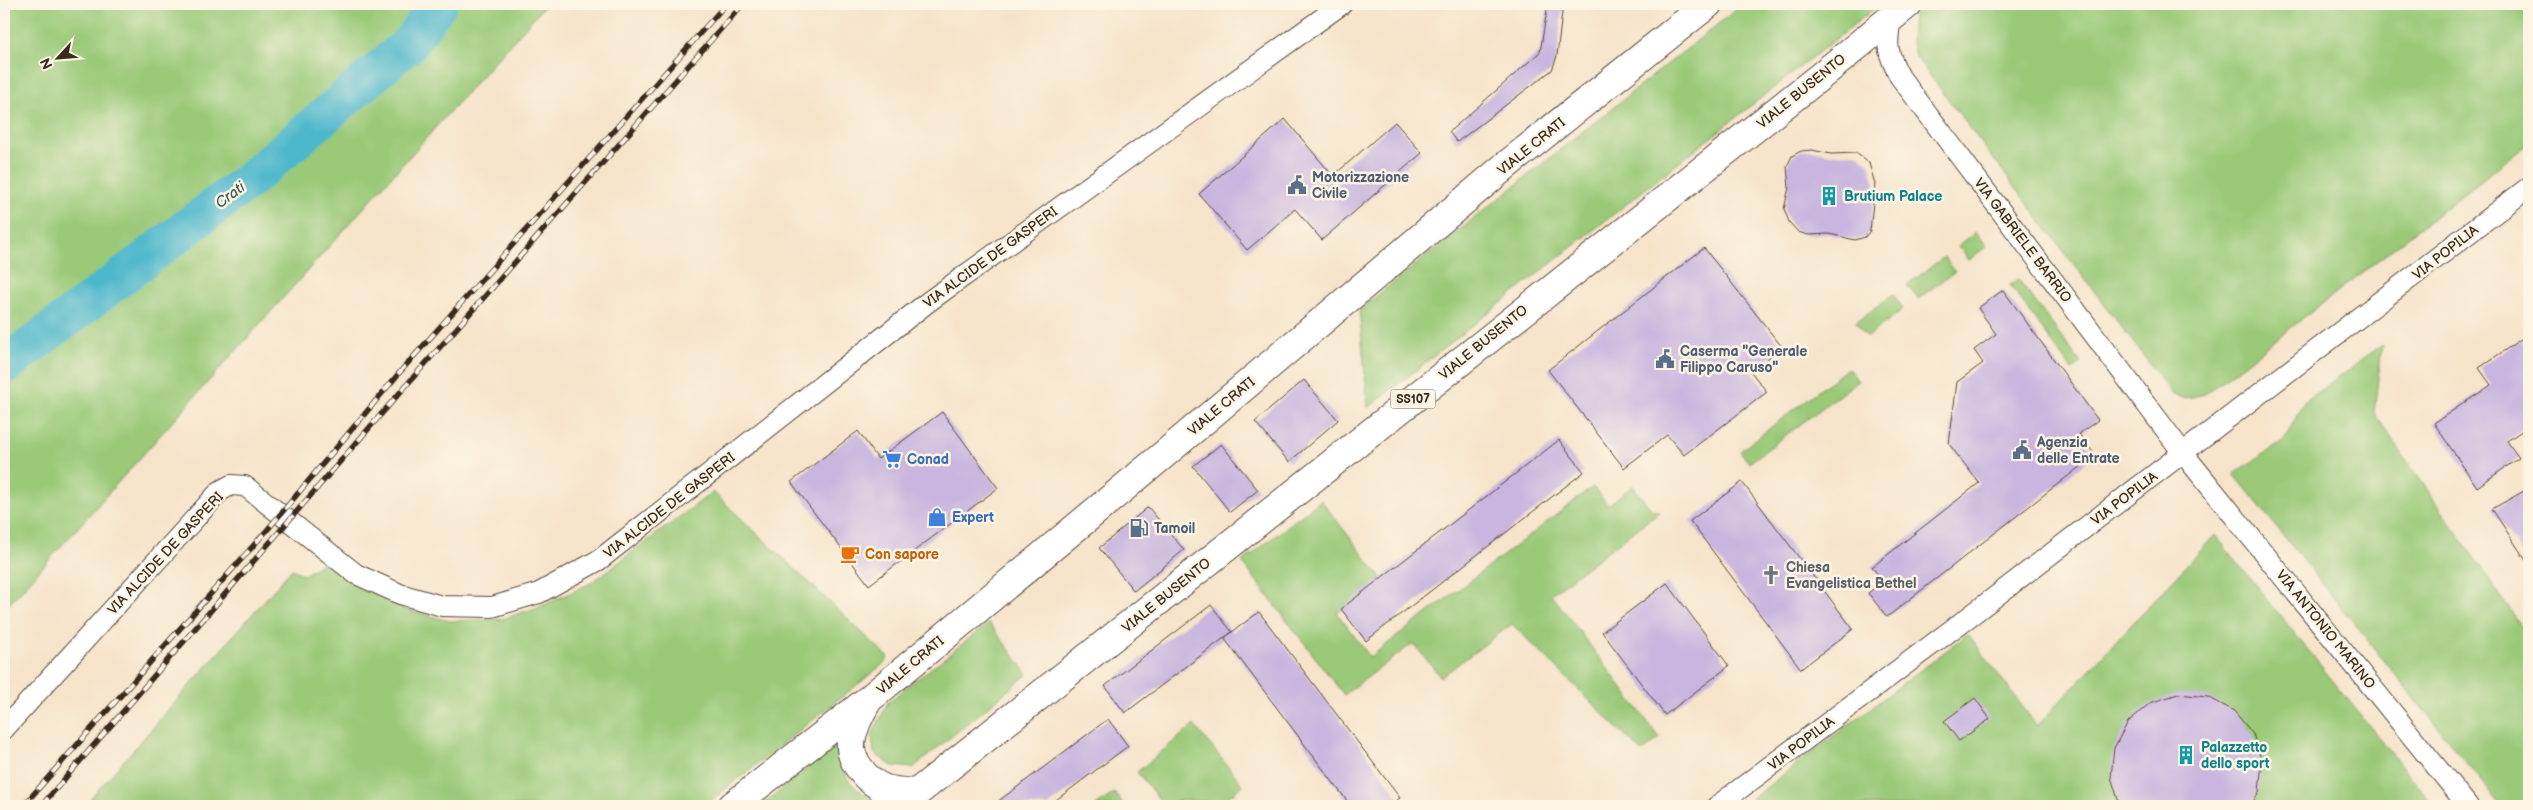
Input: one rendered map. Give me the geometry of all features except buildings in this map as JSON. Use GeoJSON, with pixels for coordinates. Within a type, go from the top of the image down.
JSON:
{"type":"FeatureCollection","features":[{"type":"Feature","properties":{"kind":"main road","name":"VIALE CRATI"},"geometry":{"type":"LineString","coordinates":[[732,806],[869,699],[1162,457],[1496,173],[1708,4]]}},
{"type":"Feature","properties":{"kind":"main road","name":"VIALE BUSENTO"},"geometry":{"type":"LineString","coordinates":[[908,800],[1822,75],[1899,11]]}},
{"type":"Feature","properties":{"kind":"main road"},"geometry":{"type":"LineString","coordinates":[[869,699],[855,726],[851,743],[858,765],[870,780],[908,800]]}},
{"type":"Feature","properties":{"kind":"street","name":"VIA ALCIDE DE GASPERI"},"geometry":{"type":"LineString","coordinates":[[4,729],[220,491],[231,485],[245,486],[356,574],[400,594],[442,606],[492,607],[539,593],[599,560],[928,302],[1342,4]]}},
{"type":"Feature","properties":{"kind":"street","name":"VIA GABRIELE BARRIO"},"geometry":{"type":"LineString","coordinates":[[1899,11],[1887,36],[1888,55],[1900,78],[2183,453]]}},
{"type":"Feature","properties":{"kind":"street","name":"VIA POPILIA"},"geometry":{"type":"LineString","coordinates":[[1717,806],[2183,453],[2529,187]]}},
{"type":"Feature","properties":{"kind":"street","name":"VIA ANTONIO MARINO"},"geometry":{"type":"LineString","coordinates":[[2183,453],[2468,806]]}},
{"type":"Feature","properties":{"kind":"green space"},"geometry":{"type":"Polygon","coordinates":[[[4,4],[546,4],[4,610],[4,4]]]}},
{"type":"Feature","properties":{"kind":"green space"},"geometry":{"type":"Polygon","coordinates":[[[1743,4],[1880,4],[1368,408],[1359,310],[1743,4]]]}},
{"type":"Feature","properties":{"kind":"green space"},"geometry":{"type":"Polygon","coordinates":[[[1927,4],[2529,4],[2529,143],[2212,389],[2193,397],[2179,397],[2173,395],[1916,57],[1911,40],[1913,15],[1927,4]]]}},
{"type":"Feature","properties":{"kind":"green space"},"geometry":{"type":"Polygon","coordinates":[[[1976,232],[1987,246],[1969,260],[1958,246],[1976,232]]]}},
{"type":"Feature","properties":{"kind":"green space"},"geometry":{"type":"Polygon","coordinates":[[[1944,257],[1955,271],[1918,299],[1907,285],[1944,257]]]}},
{"type":"Feature","properties":{"kind":"green space"},"geometry":{"type":"Polygon","coordinates":[[[2018,279],[2081,363],[2072,370],[2010,285],[2018,279]]]}},
{"type":"Feature","properties":{"kind":"green space"},"geometry":{"type":"Polygon","coordinates":[[[1893,294],[1903,309],[1867,337],[1856,322],[1893,294]]]}},
{"type":"Feature","properties":{"kind":"green space"},"geometry":{"type":"Polygon","coordinates":[[[2382,345],[2374,413],[2529,637],[2529,806],[2501,806],[2234,474],[2284,440],[2304,402],[2382,345]]]}},
{"type":"Feature","properties":{"kind":"green space"},"geometry":{"type":"Polygon","coordinates":[[[1848,368],[1858,381],[1749,463],[1740,451],[1848,368]]]}},
{"type":"Feature","properties":{"kind":"green space"},"geometry":{"type":"Polygon","coordinates":[[[1633,486],[1651,509],[1659,512],[1551,594],[1660,738],[1642,752],[1512,624],[1441,677],[1413,643],[1344,695],[1242,562],[1321,500],[1381,578],[1337,613],[1370,657],[1593,487],[1608,505],[1633,486]]]}},
{"type":"Feature","properties":{"kind":"green space"},"geometry":{"type":"Polygon","coordinates":[[[713,492],[888,657],[886,662],[704,806],[84,806],[292,569],[304,575],[328,559],[362,587],[401,608],[450,621],[503,619],[544,605],[591,583],[713,492]]]}},
{"type":"Feature","properties":{"kind":"green space"},"geometry":{"type":"Polygon","coordinates":[[[2215,535],[2434,806],[1742,806],[1968,634],[2037,726],[2215,535]]]}},
{"type":"Feature","properties":{"kind":"green space"},"geometry":{"type":"Polygon","coordinates":[[[989,623],[1028,674],[913,768],[892,766],[874,753],[872,735],[888,702],[989,623]]]}},
{"type":"Feature","properties":{"kind":"green space"},"geometry":{"type":"Polygon","coordinates":[[[1194,725],[1243,785],[1221,803],[1192,800],[1162,803],[1137,772],[1194,725]]]}},
{"type":"Feature","properties":{"kind":"green space"},"geometry":{"type":"Polygon","coordinates":[[[835,746],[844,773],[848,779],[858,790],[875,801],[869,806],[761,806],[835,746]]]}},
{"type":"Feature","properties":{"kind":"green space"},"geometry":{"type":"Polygon","coordinates":[[[1114,793],[1125,806],[1096,806],[1114,793]]]}},
{"type":"Feature","properties":{"kind":"waterway","name":"Crati"},"geometry":{"type":"LineString","coordinates":[[4,366],[247,182],[409,44],[438,4]]}},
{"type":"Feature","properties":{"kind":"railway"},"geometry":{"type":"LineString","coordinates":[[23,806],[268,529],[400,372],[726,4]]}},
{"type":"Feature","properties":{"kind":"railway"},"geometry":{"type":"LineString","coordinates":[[41,806],[410,381],[743,4]]}},
{"type":"Feature","properties":{"kind":"place","name":"Motorizzazione Civile"},"geometry":{"type":"Point","coordinates":[1297,185]}},
{"type":"Feature","properties":{"kind":"place","name":"Brutium Palace"},"geometry":{"type":"Point","coordinates":[1829,196]}},
{"type":"Feature","properties":{"kind":"place","name":"Caserma \"Generale Filippo Caruso\""},"geometry":{"type":"Point","coordinates":[1665,359]}},
{"type":"Feature","properties":{"kind":"place","name":"Agenzia delle Entrate"},"geometry":{"type":"Point","coordinates":[2022,450]}},
{"type":"Feature","properties":{"kind":"place","name":"Conad"},"geometry":{"type":"Point","coordinates":[892,459]}},
{"type":"Feature","properties":{"kind":"place","name":"Expert"},"geometry":{"type":"Point","coordinates":[937,517]}},
{"type":"Feature","properties":{"kind":"place","name":"Tamoil"},"geometry":{"type":"Point","coordinates":[1139,528]}},
{"type":"Feature","properties":{"kind":"place","name":"Con sapore"},"geometry":{"type":"Point","coordinates":[850,554]}},
{"type":"Feature","properties":{"kind":"place","name":"Chiesa Evangelistica Bethel"},"geometry":{"type":"Point","coordinates":[1771,575]}},
{"type":"Feature","properties":{"kind":"place","name":"Palazzetto dello sport"},"geometry":{"type":"Point","coordinates":[2186,755]}}]}
